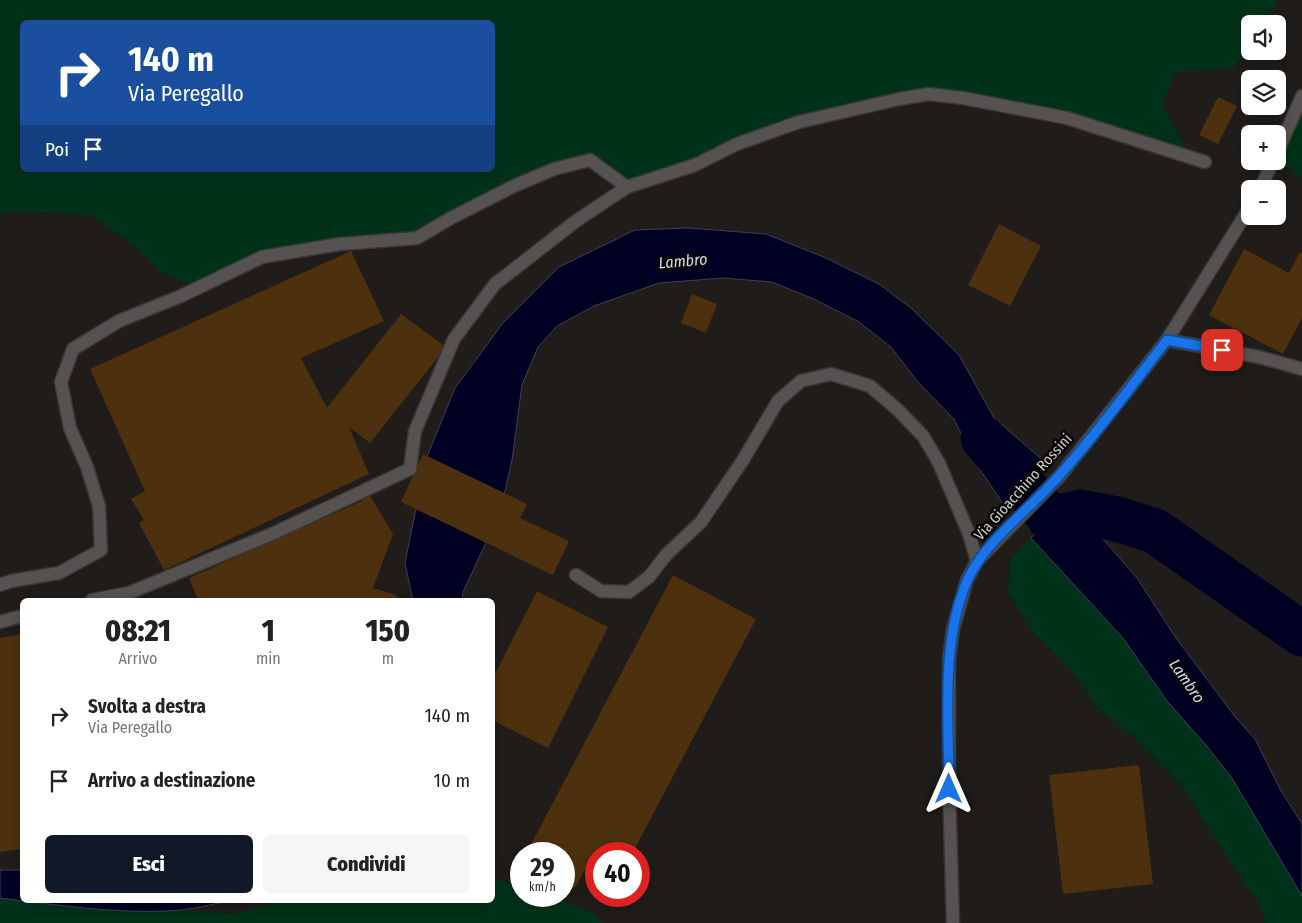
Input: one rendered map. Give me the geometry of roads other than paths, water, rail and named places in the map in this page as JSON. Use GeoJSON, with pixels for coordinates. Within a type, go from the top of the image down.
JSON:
{"type":"FeatureCollection","features":[{"type":"Feature","properties":{"kind":"street"},"geometry":{"type":"LineString","coordinates":[[101,598],[128,592],[272,534],[410,469],[415,431],[454,339],[496,284],[576,221],[627,187],[695,165],[737,144],[799,122],[929,94],[973,100],[1067,118],[1205,162]]}},
{"type":"Feature","properties":{"kind":"street"},"geometry":{"type":"LineString","coordinates":[[1286,133],[1302,96]]}},
{"type":"Feature","properties":{"kind":"street"},"geometry":{"type":"LineString","coordinates":[[0,585],[11,581],[59,573],[101,550],[99,506],[86,466],[70,428],[61,382],[73,349],[120,321],[181,296],[262,258],[340,244],[418,238],[451,218],[554,169],[590,160],[627,187]]}},
{"type":"Feature","properties":{"kind":"street","name":"Via Gioacchino Rossini"},"geometry":{"type":"LineString","coordinates":[[953,923],[949,789],[949,660],[960,603],[967,580],[977,561],[1059,477],[1167,340],[1241,221]]}},
{"type":"Feature","properties":{"kind":"street"},"geometry":{"type":"LineString","coordinates":[[1167,340],[1259,357],[1302,369]]}},
{"type":"Feature","properties":{"kind":"street"},"geometry":{"type":"LineString","coordinates":[[576,574],[601,591],[620,592],[629,592],[649,577],[666,555],[701,522],[743,460],[778,401],[801,381],[831,374],[870,386],[898,410],[923,436],[939,463],[969,534],[977,561]]}},
{"type":"Feature","properties":{"kind":"street"},"geometry":{"type":"LineString","coordinates":[[0,622],[20,617]]}},
{"type":"Feature","properties":{"kind":"water"},"geometry":{"type":"Polygon","coordinates":[[[688,228],[766,234],[826,258],[879,284],[912,309],[959,355],[994,418],[1047,464],[1004,505],[975,462],[954,419],[918,382],[891,347],[859,322],[814,299],[772,282],[723,278],[659,283],[594,306],[557,326],[538,347],[522,385],[512,460],[500,513],[422,469],[455,388],[503,323],[559,267],[635,230],[688,228]]]}},
{"type":"Feature","properties":{"kind":"water"},"geometry":{"type":"Polygon","coordinates":[[[422,479],[496,521],[463,592],[462,598],[413,598],[405,563],[422,479]]]}},
{"type":"Feature","properties":{"kind":"water"},"geometry":{"type":"Polygon","coordinates":[[[1074,493],[1096,531],[1137,578],[1176,638],[1236,718],[1255,739],[1280,789],[1302,824],[1302,896],[1232,778],[1167,701],[1123,638],[1031,538],[1074,493]]]}},
{"type":"Feature","properties":{"kind":"water"},"geometry":{"type":"Polygon","coordinates":[[[0,870],[20,870],[20,900],[0,898],[0,870]]]}},
{"type":"Feature","properties":{"kind":"water"},"geometry":{"type":"Polygon","coordinates":[[[45,903],[219,903],[181,910],[158,911],[90,908],[45,903]]]}},
{"type":"Feature","properties":{"kind":"waterway","name":"Lambro"},"geometry":{"type":"LineString","coordinates":[[983,438],[1090,565]]}},
{"type":"Feature","properties":{"kind":"waterway","name":"Lambro"},"geometry":{"type":"LineString","coordinates":[[1050,519],[1081,512],[1117,519],[1155,531],[1302,634]]}}]}
